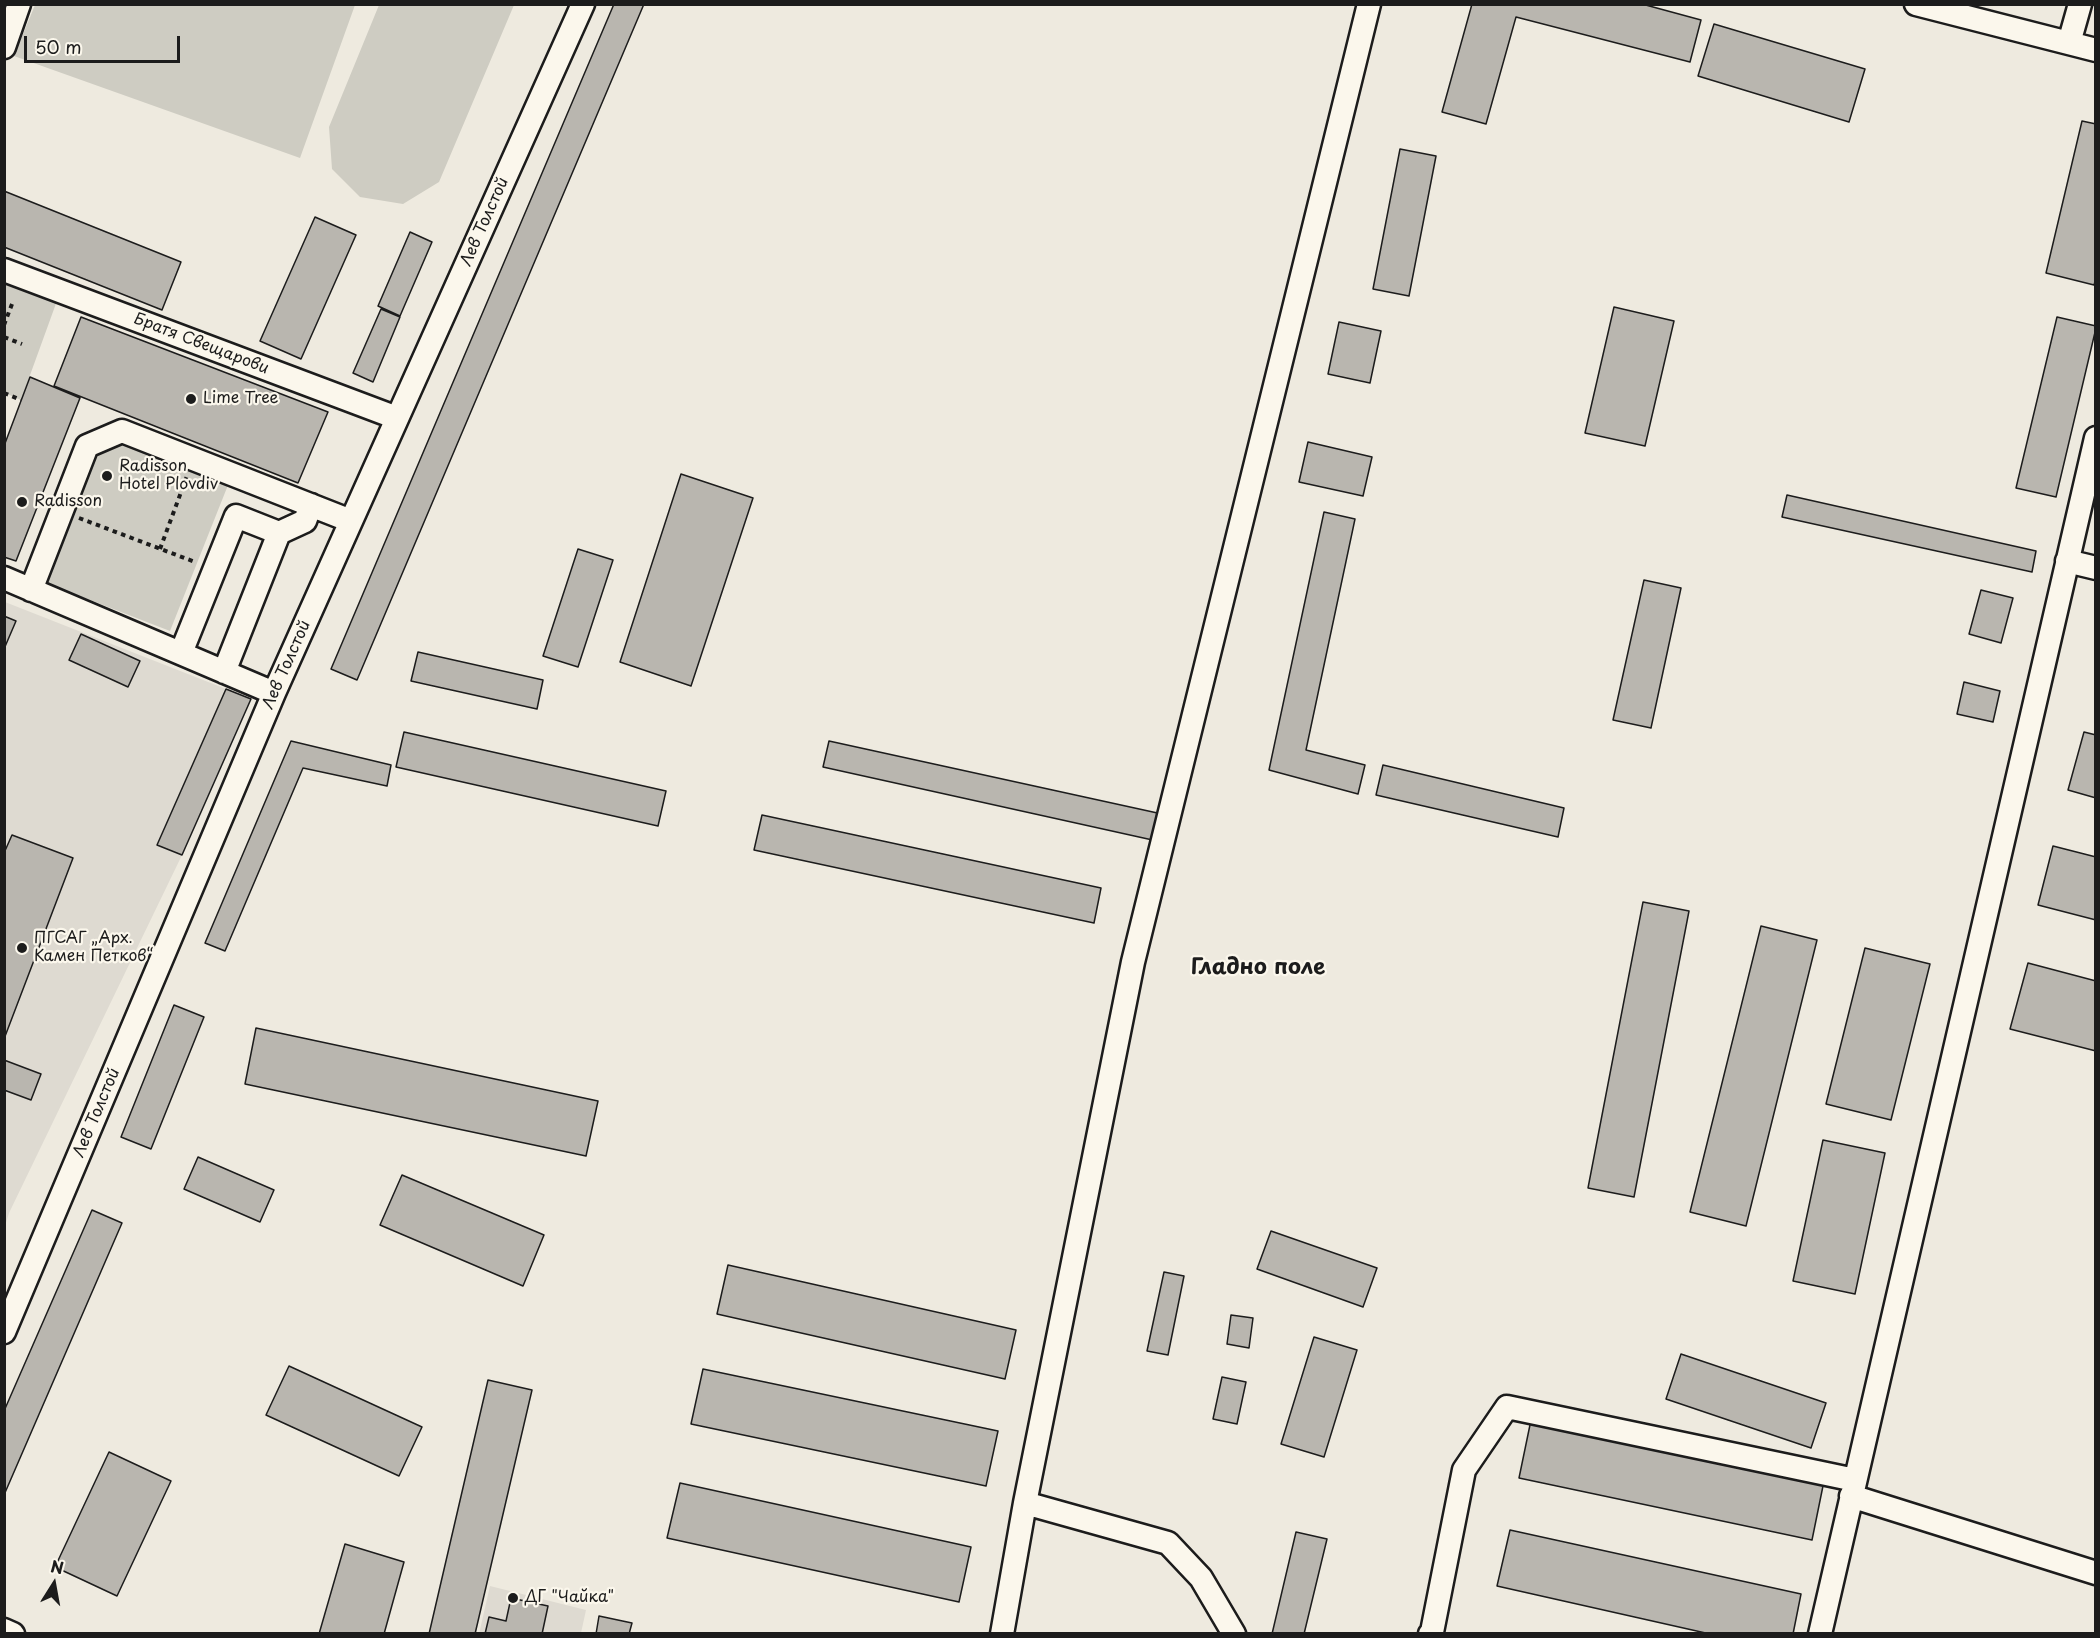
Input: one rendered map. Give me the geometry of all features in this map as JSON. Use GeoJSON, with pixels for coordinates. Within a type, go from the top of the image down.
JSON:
{"type":"FeatureCollection","features":[{"type":"Feature","properties":{"kind":"street"},"geometry":{"type":"LineString","coordinates":[[4,47],[19,4]]}},
{"type":"Feature","properties":{"kind":"street","name":"Лев Толстой"},"geometry":{"type":"LineString","coordinates":[[4,1332],[274,693],[583,4]]}},
{"type":"Feature","properties":{"kind":"street"},"geometry":{"type":"LineString","coordinates":[[1002,1634],[1025,1503],[1133,962],[1369,4]]}},
{"type":"Feature","properties":{"kind":"street"},"geometry":{"type":"LineString","coordinates":[[1916,4],[2096,50]]}},
{"type":"Feature","properties":{"kind":"street"},"geometry":{"type":"LineString","coordinates":[[2069,43],[2080,4]]}},
{"type":"Feature","properties":{"kind":"street","name":"Братя Свещарови"},"geometry":{"type":"LineString","coordinates":[[4,270],[397,418]]}},
{"type":"Feature","properties":{"kind":"street"},"geometry":{"type":"LineString","coordinates":[[31,590],[87,446],[122,431],[351,521]]}},
{"type":"Feature","properties":{"kind":"street"},"geometry":{"type":"LineString","coordinates":[[1820,1634],[2096,438]]}},
{"type":"Feature","properties":{"kind":"street"},"geometry":{"type":"LineString","coordinates":[[224,672],[279,533],[305,521],[311,505]]}},
{"type":"Feature","properties":{"kind":"street"},"geometry":{"type":"LineString","coordinates":[[181,653],[236,516],[279,533]]}},
{"type":"Feature","properties":{"kind":"street"},"geometry":{"type":"LineString","coordinates":[[2067,561],[2096,568]]}},
{"type":"Feature","properties":{"kind":"street"},"geometry":{"type":"LineString","coordinates":[[4,578],[274,693]]}},
{"type":"Feature","properties":{"kind":"street"},"geometry":{"type":"LineString","coordinates":[[1430,1634],[1464,1470],[1507,1407],[1853,1488],[2096,1573]]}},
{"type":"Feature","properties":{"kind":"street"},"geometry":{"type":"LineString","coordinates":[[1025,1503],[1168,1543],[1201,1578],[1234,1634]]}},
{"type":"Feature","properties":{"kind":"street"},"geometry":{"type":"LineString","coordinates":[[4,1630],[13,1634]]}},
{"type":"Feature","properties":{"kind":"path"},"geometry":{"type":"LineString","coordinates":[[4,325],[12,303]]}},
{"type":"Feature","properties":{"kind":"path"},"geometry":{"type":"LineString","coordinates":[[4,337],[22,344]]}},
{"type":"Feature","properties":{"kind":"path"},"geometry":{"type":"LineString","coordinates":[[4,393],[21,400]]}},
{"type":"Feature","properties":{"kind":"path"},"geometry":{"type":"LineString","coordinates":[[160,549],[193,459]]}},
{"type":"Feature","properties":{"kind":"path"},"geometry":{"type":"LineString","coordinates":[[62,512],[214,569]]}},
{"type":"Feature","properties":{"kind":"shaded area"},"geometry":{"type":"Polygon","coordinates":[[[35,4],[355,5],[300,158],[14,56],[35,4]]]}},
{"type":"Feature","properties":{"kind":"shaded area"},"geometry":{"type":"Polygon","coordinates":[[[379,5],[514,5],[439,182],[403,204],[360,197],[332,169],[329,127],[379,5]]]}},
{"type":"Feature","properties":{"kind":"shaded area"},"geometry":{"type":"Polygon","coordinates":[[[4,277],[58,298],[21,400],[5,393],[4,277]]]}},
{"type":"Feature","properties":{"kind":"shaded area"},"geometry":{"type":"Polygon","coordinates":[[[122,431],[232,475],[170,631],[36,579],[87,446],[122,431]]]}},
{"type":"Feature","properties":{"kind":"shaded area"},"geometry":{"type":"Polygon","coordinates":[[[5,602],[226,689],[157,844],[182,855],[9,1213],[5,1226],[5,602]]]}},
{"type":"Feature","properties":{"kind":"shaded area","name":"ДГ \"Чайка\""},"geometry":{"type":"Polygon","coordinates":[[[490,1586],[586,1610],[581,1633],[479,1634],[490,1586]]]}},
{"type":"Feature","properties":{"kind":"building"},"geometry":{"type":"Polygon","coordinates":[[[614,4],[644,4],[357,680],[331,669],[614,4]]]}},
{"type":"Feature","properties":{"kind":"building"},"geometry":{"type":"Polygon","coordinates":[[[1472,4],[1642,4],[1701,20],[1690,62],[1516,17],[1486,124],[1442,112],[1472,4]]]}},
{"type":"Feature","properties":{"kind":"building"},"geometry":{"type":"Polygon","coordinates":[[[1714,24],[1865,69],[1849,122],[1698,76],[1714,24]]]}},
{"type":"Feature","properties":{"kind":"building"},"geometry":{"type":"Polygon","coordinates":[[[2082,121],[2096,124],[2096,278],[2094,285],[2046,273],[2082,121]]]}},
{"type":"Feature","properties":{"kind":"building"},"geometry":{"type":"Polygon","coordinates":[[[1400,149],[1436,156],[1409,296],[1373,289],[1400,149]]]}},
{"type":"Feature","properties":{"kind":"building"},"geometry":{"type":"Polygon","coordinates":[[[4,191],[181,262],[162,310],[4,247],[4,191]]]}},
{"type":"Feature","properties":{"kind":"building"},"geometry":{"type":"Polygon","coordinates":[[[315,217],[356,235],[301,359],[260,341],[315,217]]]}},
{"type":"Feature","properties":{"kind":"building"},"geometry":{"type":"Polygon","coordinates":[[[410,232],[432,242],[400,316],[378,306],[410,232]]]}},
{"type":"Feature","properties":{"kind":"building"},"geometry":{"type":"Polygon","coordinates":[[[1614,307],[1674,321],[1645,446],[1585,433],[1614,307]]]}},
{"type":"Feature","properties":{"kind":"building"},"geometry":{"type":"Polygon","coordinates":[[[381,309],[400,317],[373,382],[353,373],[381,309]]]}},
{"type":"Feature","properties":{"kind":"building","name":"Lime Tree"},"geometry":{"type":"Polygon","coordinates":[[[81,317],[328,412],[298,483],[54,386],[81,317]]]}},
{"type":"Feature","properties":{"kind":"building"},"geometry":{"type":"Polygon","coordinates":[[[2057,317],[2096,326],[2096,328],[2056,497],[2016,488],[2057,317]]]}},
{"type":"Feature","properties":{"kind":"building"},"geometry":{"type":"Polygon","coordinates":[[[1339,322],[1381,331],[1370,383],[1328,374],[1339,322]]]}},
{"type":"Feature","properties":{"kind":"building","name":"Radisson"},"geometry":{"type":"Polygon","coordinates":[[[30,377],[80,398],[16,561],[4,557],[4,446],[30,377]]]}},
{"type":"Feature","properties":{"kind":"building"},"geometry":{"type":"Polygon","coordinates":[[[1308,442],[1372,457],[1363,496],[1299,482],[1308,442]]]}},
{"type":"Feature","properties":{"kind":"building"},"geometry":{"type":"Polygon","coordinates":[[[681,474],[753,498],[691,686],[620,662],[681,474]]]}},
{"type":"Feature","properties":{"kind":"building"},"geometry":{"type":"Polygon","coordinates":[[[1787,495],[2036,551],[2032,572],[1782,517],[1787,495]]]}},
{"type":"Feature","properties":{"kind":"building"},"geometry":{"type":"Polygon","coordinates":[[[1324,512],[1355,519],[1306,750],[1365,765],[1358,794],[1269,770],[1324,512]]]}},
{"type":"Feature","properties":{"kind":"building"},"geometry":{"type":"Polygon","coordinates":[[[578,549],[613,560],[578,667],[543,656],[578,549]]]}},
{"type":"Feature","properties":{"kind":"building"},"geometry":{"type":"Polygon","coordinates":[[[1644,580],[1681,588],[1651,728],[1613,720],[1644,580]]]}},
{"type":"Feature","properties":{"kind":"building"},"geometry":{"type":"Polygon","coordinates":[[[1981,590],[2013,598],[2001,643],[1969,634],[1981,590]]]}},
{"type":"Feature","properties":{"kind":"building"},"geometry":{"type":"Polygon","coordinates":[[[4,616],[16,621],[4,649],[4,616]]]}},
{"type":"Feature","properties":{"kind":"building"},"geometry":{"type":"Polygon","coordinates":[[[81,634],[140,661],[128,687],[69,660],[81,634]]]}},
{"type":"Feature","properties":{"kind":"building"},"geometry":{"type":"Polygon","coordinates":[[[418,652],[543,680],[537,709],[411,681],[418,652]]]}},
{"type":"Feature","properties":{"kind":"building"},"geometry":{"type":"Polygon","coordinates":[[[1964,682],[2000,691],[1993,722],[1957,714],[1964,682]]]}},
{"type":"Feature","properties":{"kind":"building"},"geometry":{"type":"Polygon","coordinates":[[[226,689],[251,699],[182,855],[157,845],[226,689]]]}},
{"type":"Feature","properties":{"kind":"building"},"geometry":{"type":"Polygon","coordinates":[[[404,732],[666,791],[658,826],[396,767],[404,732]]]}},
{"type":"Feature","properties":{"kind":"building"},"geometry":{"type":"Polygon","coordinates":[[[2084,732],[2096,735],[2096,798],[2068,790],[2084,732]]]}},
{"type":"Feature","properties":{"kind":"building"},"geometry":{"type":"Polygon","coordinates":[[[291,741],[391,765],[387,786],[303,768],[225,951],[205,943],[291,741]]]}},
{"type":"Feature","properties":{"kind":"building"},"geometry":{"type":"Polygon","coordinates":[[[829,741],[1162,814],[1157,841],[823,767],[829,741]]]}},
{"type":"Feature","properties":{"kind":"building"},"geometry":{"type":"Polygon","coordinates":[[[1383,765],[1564,808],[1558,837],[1376,795],[1383,765]]]}},
{"type":"Feature","properties":{"kind":"building"},"geometry":{"type":"Polygon","coordinates":[[[762,815],[1101,888],[1094,923],[754,850],[762,815]]]}},
{"type":"Feature","properties":{"kind":"building","name":"ПГСАГ „Арх. Камен Петков“"},"geometry":{"type":"Polygon","coordinates":[[[12,835],[73,858],[4,1039],[4,853],[12,835]]]}},
{"type":"Feature","properties":{"kind":"building"},"geometry":{"type":"Polygon","coordinates":[[[2053,846],[2096,857],[2096,920],[2038,905],[2053,846]]]}},
{"type":"Feature","properties":{"kind":"building"},"geometry":{"type":"Polygon","coordinates":[[[1643,902],[1689,911],[1634,1197],[1588,1188],[1643,902]]]}},
{"type":"Feature","properties":{"kind":"building"},"geometry":{"type":"Polygon","coordinates":[[[1761,926],[1817,940],[1746,1226],[1690,1212],[1761,926]]]}},
{"type":"Feature","properties":{"kind":"building"},"geometry":{"type":"Polygon","coordinates":[[[1865,948],[1930,964],[1891,1120],[1826,1104],[1865,948]]]}},
{"type":"Feature","properties":{"kind":"building"},"geometry":{"type":"Polygon","coordinates":[[[2028,963],[2096,981],[2096,1051],[2010,1029],[2028,963]]]}},
{"type":"Feature","properties":{"kind":"building"},"geometry":{"type":"Polygon","coordinates":[[[174,1005],[204,1017],[151,1149],[121,1137],[174,1005]]]}},
{"type":"Feature","properties":{"kind":"building"},"geometry":{"type":"Polygon","coordinates":[[[256,1028],[598,1101],[586,1156],[245,1084],[256,1028]]]}},
{"type":"Feature","properties":{"kind":"building"},"geometry":{"type":"Polygon","coordinates":[[[4,1060],[41,1074],[31,1100],[4,1090],[4,1060]]]}},
{"type":"Feature","properties":{"kind":"building"},"geometry":{"type":"Polygon","coordinates":[[[1823,1140],[1885,1153],[1855,1294],[1793,1281],[1823,1140]]]}},
{"type":"Feature","properties":{"kind":"building"},"geometry":{"type":"Polygon","coordinates":[[[198,1157],[274,1190],[260,1222],[184,1189],[198,1157]]]}},
{"type":"Feature","properties":{"kind":"building"},"geometry":{"type":"Polygon","coordinates":[[[402,1175],[544,1235],[523,1286],[380,1225],[402,1175]]]}},
{"type":"Feature","properties":{"kind":"building"},"geometry":{"type":"Polygon","coordinates":[[[92,1210],[122,1223],[4,1495],[4,1411],[92,1210]]]}},
{"type":"Feature","properties":{"kind":"building"},"geometry":{"type":"Polygon","coordinates":[[[1271,1231],[1377,1268],[1363,1307],[1257,1269],[1271,1231]]]}},
{"type":"Feature","properties":{"kind":"building"},"geometry":{"type":"Polygon","coordinates":[[[728,1265],[1016,1330],[1005,1379],[717,1314],[728,1265]]]}},
{"type":"Feature","properties":{"kind":"building"},"geometry":{"type":"Polygon","coordinates":[[[1164,1272],[1184,1276],[1168,1355],[1147,1351],[1164,1272]]]}},
{"type":"Feature","properties":{"kind":"building"},"geometry":{"type":"Polygon","coordinates":[[[1231,1315],[1253,1318],[1249,1348],[1227,1344],[1231,1315]]]}},
{"type":"Feature","properties":{"kind":"building"},"geometry":{"type":"Polygon","coordinates":[[[1314,1337],[1357,1350],[1324,1457],[1281,1444],[1314,1337]]]}},
{"type":"Feature","properties":{"kind":"building"},"geometry":{"type":"Polygon","coordinates":[[[1681,1354],[1826,1403],[1811,1448],[1666,1399],[1681,1354]]]}},
{"type":"Feature","properties":{"kind":"building"},"geometry":{"type":"Polygon","coordinates":[[[289,1366],[422,1427],[399,1476],[266,1415],[289,1366]]]}},
{"type":"Feature","properties":{"kind":"building"},"geometry":{"type":"Polygon","coordinates":[[[703,1369],[998,1431],[986,1486],[691,1424],[703,1369]]]}},
{"type":"Feature","properties":{"kind":"building"},"geometry":{"type":"Polygon","coordinates":[[[1222,1377],[1246,1382],[1237,1424],[1213,1419],[1222,1377]]]}},
{"type":"Feature","properties":{"kind":"building"},"geometry":{"type":"Polygon","coordinates":[[[488,1380],[532,1390],[475,1634],[429,1634],[488,1380]]]}},
{"type":"Feature","properties":{"kind":"building"},"geometry":{"type":"Polygon","coordinates":[[[1531,1420],[1824,1481],[1812,1540],[1519,1478],[1531,1420]]]}},
{"type":"Feature","properties":{"kind":"building"},"geometry":{"type":"Polygon","coordinates":[[[109,1452],[171,1481],[117,1596],[55,1567],[109,1452]]]}},
{"type":"Feature","properties":{"kind":"building"},"geometry":{"type":"Polygon","coordinates":[[[680,1483],[971,1547],[959,1602],[667,1538],[680,1483]]]}},
{"type":"Feature","properties":{"kind":"building"},"geometry":{"type":"Polygon","coordinates":[[[1510,1530],[1801,1594],[1793,1634],[1710,1634],[1497,1586],[1510,1530]]]}},
{"type":"Feature","properties":{"kind":"building"},"geometry":{"type":"Polygon","coordinates":[[[1296,1532],[1327,1539],[1304,1634],[1272,1634],[1296,1532]]]}},
{"type":"Feature","properties":{"kind":"building"},"geometry":{"type":"Polygon","coordinates":[[[345,1544],[404,1562],[384,1634],[319,1634],[345,1544]]]}},
{"type":"Feature","properties":{"kind":"building"},"geometry":{"type":"Polygon","coordinates":[[[511,1598],[548,1606],[542,1634],[485,1634],[489,1617],[506,1621],[511,1598]]]}},
{"type":"Feature","properties":{"kind":"building"},"geometry":{"type":"Polygon","coordinates":[[[599,1616],[632,1623],[629,1634],[596,1634],[599,1616]]]}},
{"type":"Feature","properties":{"kind":"place","name":"Lime Tree"},"geometry":{"type":"Point","coordinates":[191,399]}},
{"type":"Feature","properties":{"kind":"place","name":"Radisson Hotel Plovdiv"},"geometry":{"type":"Point","coordinates":[107,476]}},
{"type":"Feature","properties":{"kind":"place","name":"Radisson"},"geometry":{"type":"Point","coordinates":[22,502]}},
{"type":"Feature","properties":{"kind":"place","name":"ПГСАГ „Арх. Камен Петков“"},"geometry":{"type":"Point","coordinates":[22,948]}},
{"type":"Feature","properties":{"kind":"place","name":"ДГ \"Чайка\""},"geometry":{"type":"Point","coordinates":[513,1598]}},
{"type":"Feature","properties":{"kind":"district","name":"Гладно поле"},"geometry":{"type":"Point","coordinates":[1258,968]}}]}
